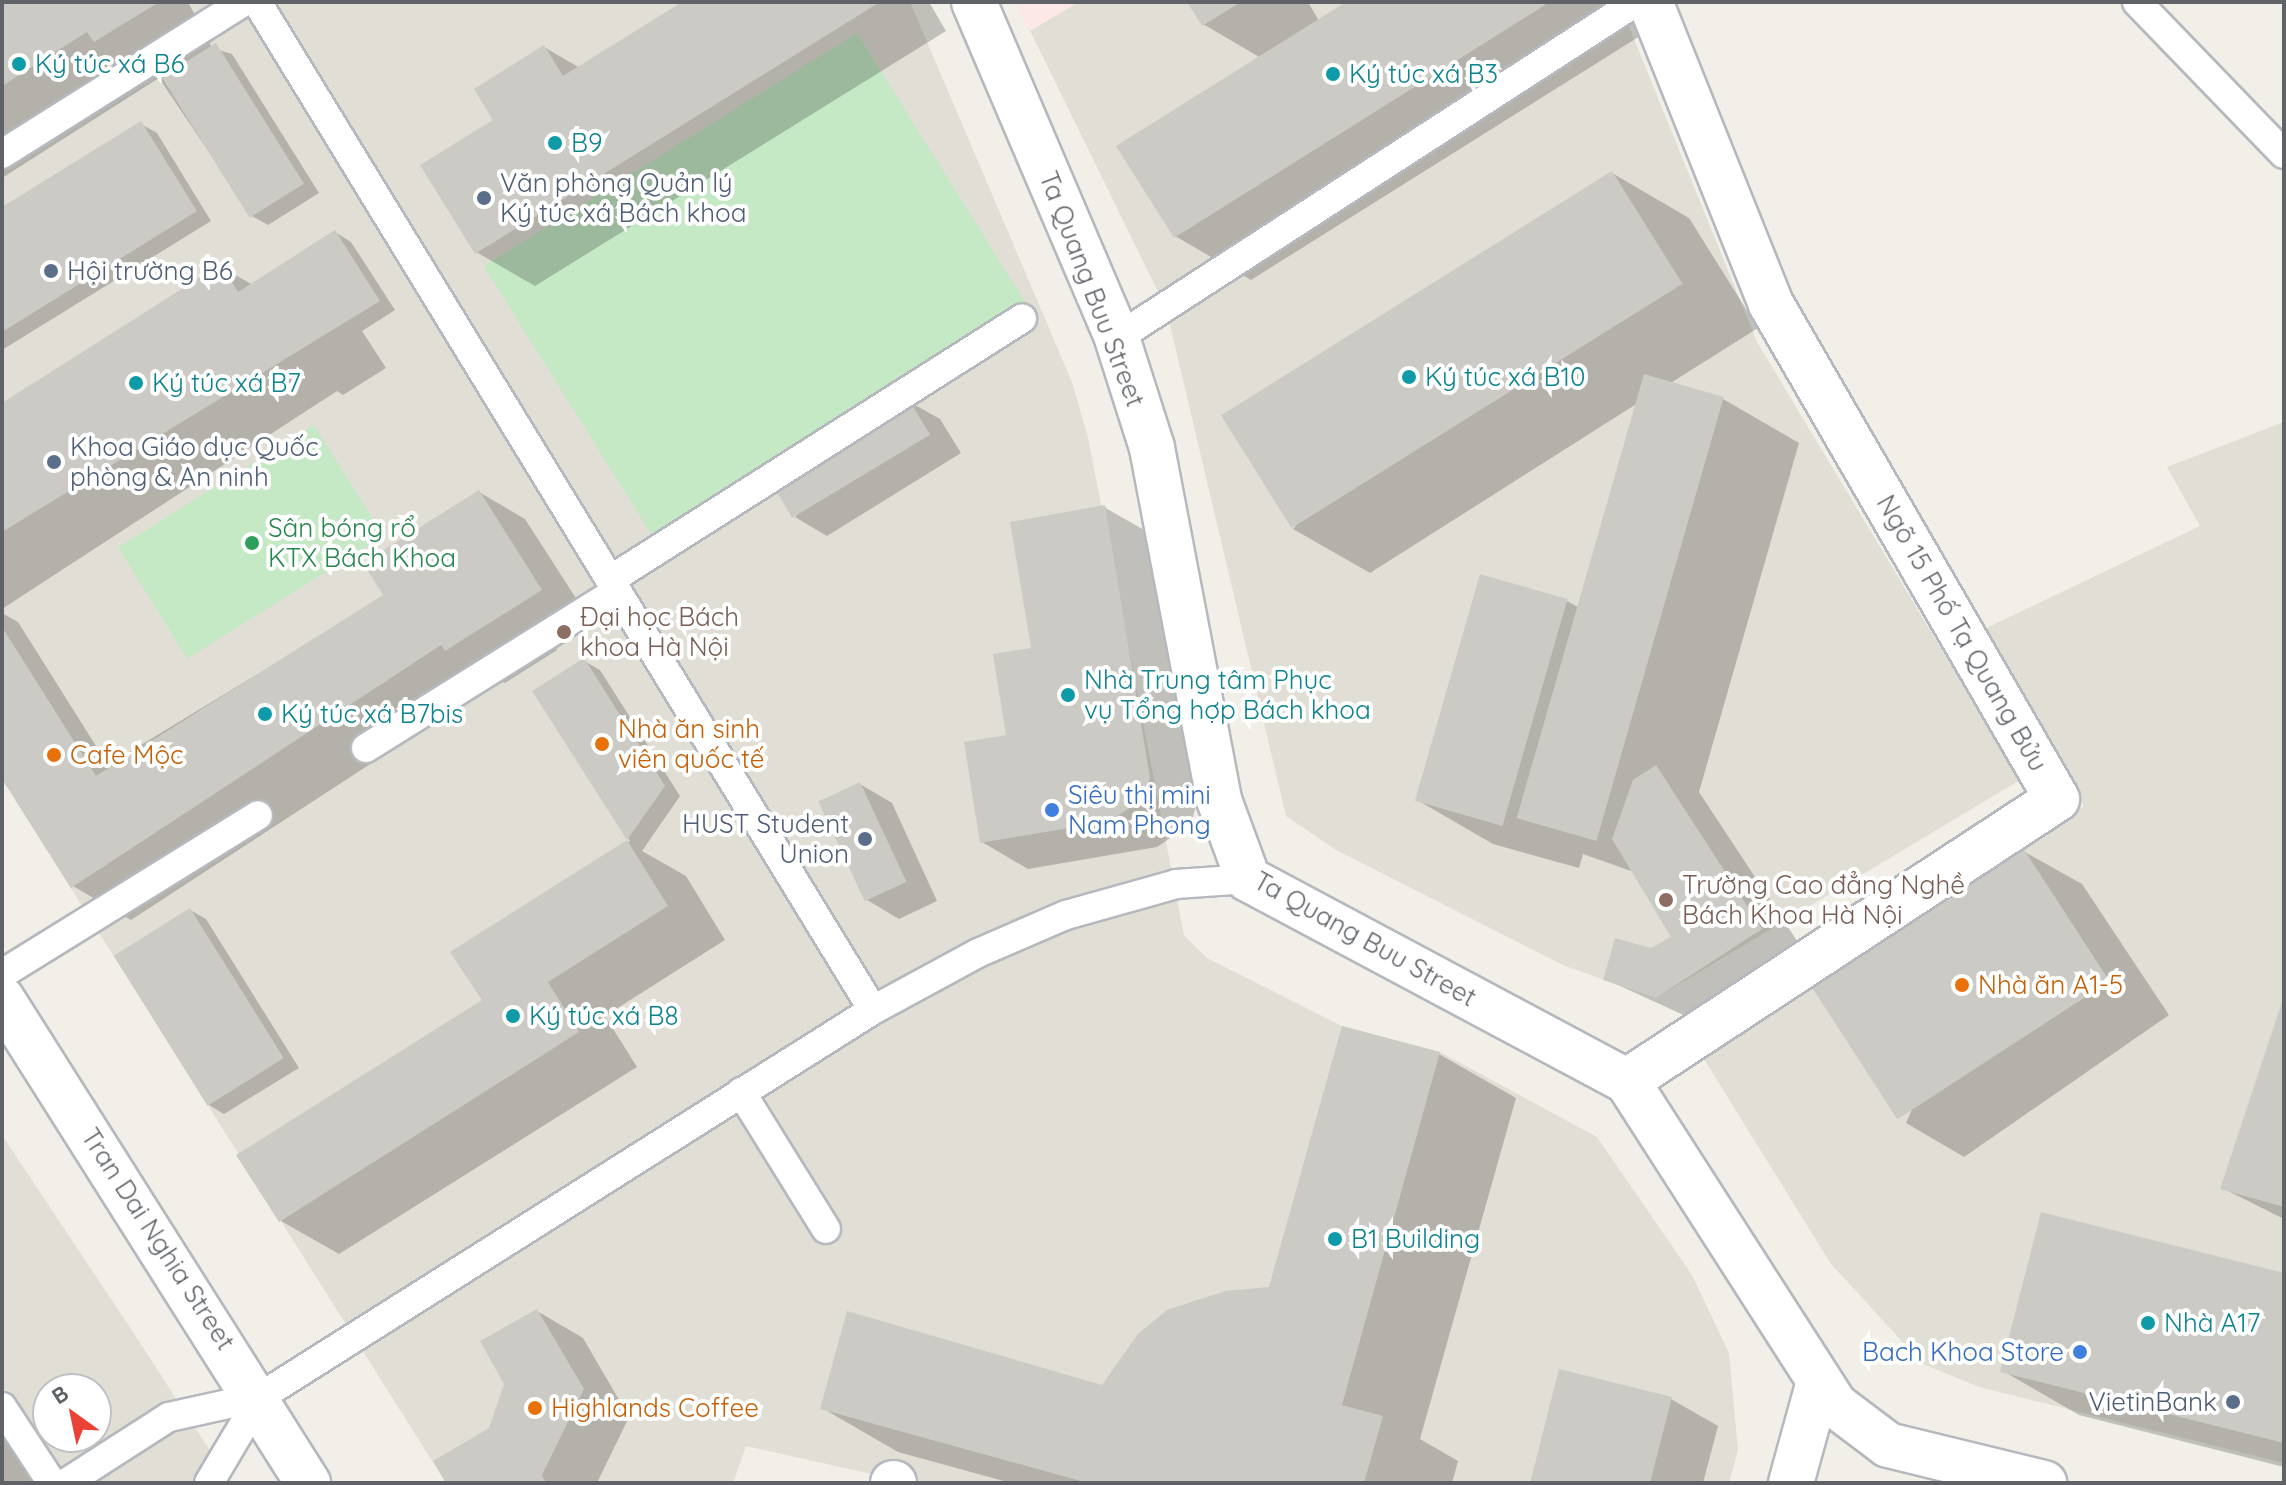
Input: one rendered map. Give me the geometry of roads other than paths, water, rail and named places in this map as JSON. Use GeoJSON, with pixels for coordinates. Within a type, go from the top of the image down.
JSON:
{"type":"FeatureCollection","features":[{"type":"Feature","properties":{"kind":"street","name":"Ngõ 15 Phố Tạ Quang Bửu"},"geometry":{"type":"LineString","coordinates":[[1627,1081],[2057,799],[1771,304],[1650,2]]}},
{"type":"Feature","properties":{"kind":"street","name":"Ta Quang Buu Street"},"geometry":{"type":"LineString","coordinates":[[979,4],[1117,338],[1152,448],[1219,800],[1248,879],[1627,1081],[1835,1405],[1888,1445],[2044,1483]]}},
{"type":"Feature","properties":{"kind":"street","name":"Tran Dai Nghia Street"},"geometry":{"type":"LineString","coordinates":[[2,999],[260,1397],[308,1483]]}},
{"type":"Feature","properties":{"kind":"street"},"geometry":{"type":"LineString","coordinates":[[1791,1483],[1819,1381]]}},
{"type":"Feature","properties":{"kind":"lane"},"geometry":{"type":"LineString","coordinates":[[2,154],[243,2]]}},
{"type":"Feature","properties":{"kind":"lane"},"geometry":{"type":"LineString","coordinates":[[257,2],[873,1010]]}},
{"type":"Feature","properties":{"kind":"lane"},"geometry":{"type":"LineString","coordinates":[[1117,338],[1636,2]]}},
{"type":"Feature","properties":{"kind":"lane"},"geometry":{"type":"LineString","coordinates":[[2137,2],[2284,154]]}},
{"type":"Feature","properties":{"kind":"lane"},"geometry":{"type":"LineString","coordinates":[[366,748],[1022,319]]}},
{"type":"Feature","properties":{"kind":"lane"},"geometry":{"type":"LineString","coordinates":[[2,974],[258,815]]}},
{"type":"Feature","properties":{"kind":"lane"},"geometry":{"type":"LineString","coordinates":[[66,1483],[169,1417],[260,1397],[873,1010],[1066,915],[1176,884],[1248,879]]}},
{"type":"Feature","properties":{"kind":"lane"},"geometry":{"type":"LineString","coordinates":[[741,1092],[826,1229]]}},
{"type":"Feature","properties":{"kind":"lane"},"geometry":{"type":"LineString","coordinates":[[209,1483],[260,1397]]}},
{"type":"Feature","properties":{"kind":"lane"},"geometry":{"type":"LineString","coordinates":[[2,1407],[52,1483]]}},
{"type":"Feature","properties":{"kind":"place","name":"Ký túc xá B6"},"geometry":{"type":"Point","coordinates":[19,64]}},
{"type":"Feature","properties":{"kind":"place","name":"Ký túc xá B3"},"geometry":{"type":"Point","coordinates":[1333,74]}},
{"type":"Feature","properties":{"kind":"place","name":"B9"},"geometry":{"type":"Point","coordinates":[555,143]}},
{"type":"Feature","properties":{"kind":"place","name":"Văn phòng Quản lý Ký túc xá Bách khoa"},"geometry":{"type":"Point","coordinates":[484,198]}},
{"type":"Feature","properties":{"kind":"place","name":"Hội trường B6"},"geometry":{"type":"Point","coordinates":[51,271]}},
{"type":"Feature","properties":{"kind":"place","name":"Ký túc xá B10"},"geometry":{"type":"Point","coordinates":[1409,377]}},
{"type":"Feature","properties":{"kind":"place","name":"Ký túc xá B7"},"geometry":{"type":"Point","coordinates":[136,383]}},
{"type":"Feature","properties":{"kind":"place","name":"Khoa Giáo dục Quốc phòng & An ninh"},"geometry":{"type":"Point","coordinates":[54,462]}},
{"type":"Feature","properties":{"kind":"place","name":"Sân bóng rổ KTX Bách Khoa"},"geometry":{"type":"Point","coordinates":[252,543]}},
{"type":"Feature","properties":{"kind":"place","name":"Đại học Bách khoa Hà Nội"},"geometry":{"type":"Point","coordinates":[564,632]}},
{"type":"Feature","properties":{"kind":"place","name":"Nhà Trung tâm Phục vụ Tổng hợp Bách khoa"},"geometry":{"type":"Point","coordinates":[1068,695]}},
{"type":"Feature","properties":{"kind":"place","name":"Ký túc xá B7bis"},"geometry":{"type":"Point","coordinates":[265,714]}},
{"type":"Feature","properties":{"kind":"place","name":"Nhà ăn sinh viên quốc tế"},"geometry":{"type":"Point","coordinates":[602,744]}},
{"type":"Feature","properties":{"kind":"place","name":"Cafe Mộc"},"geometry":{"type":"Point","coordinates":[54,755]}},
{"type":"Feature","properties":{"kind":"place","name":"Siêu thị mini Nam Phong"},"geometry":{"type":"Point","coordinates":[1052,810]}},
{"type":"Feature","properties":{"kind":"place","name":"HUST Student Union"},"geometry":{"type":"Point","coordinates":[865,839]}},
{"type":"Feature","properties":{"kind":"place","name":"Trường Cao đẳng Nghề Bách Khoa Hà Nội"},"geometry":{"type":"Point","coordinates":[1666,900]}},
{"type":"Feature","properties":{"kind":"place","name":"Nhà ăn A1-5"},"geometry":{"type":"Point","coordinates":[1962,985]}},
{"type":"Feature","properties":{"kind":"place","name":"Ký túc xá B8"},"geometry":{"type":"Point","coordinates":[513,1016]}},
{"type":"Feature","properties":{"kind":"place","name":"B1 Building"},"geometry":{"type":"Point","coordinates":[1335,1239]}},
{"type":"Feature","properties":{"kind":"place","name":"Nhà A17"},"geometry":{"type":"Point","coordinates":[2148,1323]}},
{"type":"Feature","properties":{"kind":"place","name":"Bach Khoa Store"},"geometry":{"type":"Point","coordinates":[2080,1352]}},
{"type":"Feature","properties":{"kind":"place","name":"VietinBank"},"geometry":{"type":"Point","coordinates":[2233,1402]}},
{"type":"Feature","properties":{"kind":"place","name":"Highlands Coffee"},"geometry":{"type":"Point","coordinates":[535,1408]}}]}
